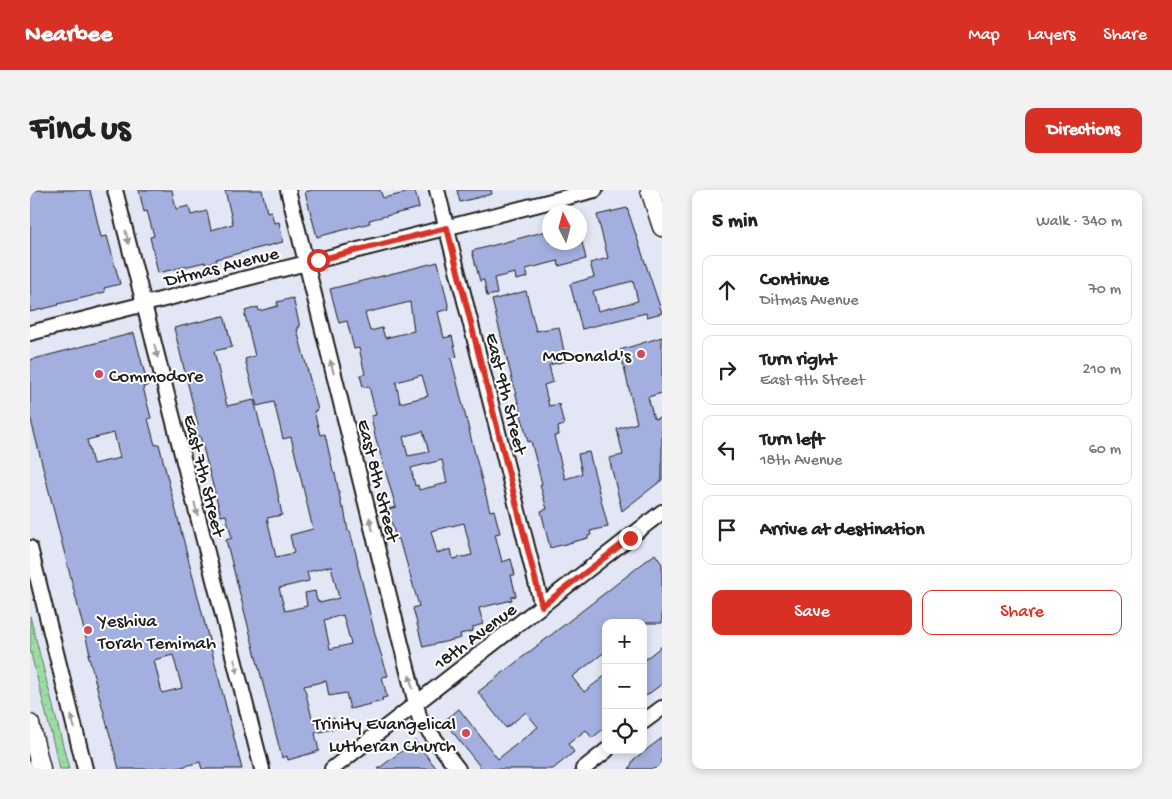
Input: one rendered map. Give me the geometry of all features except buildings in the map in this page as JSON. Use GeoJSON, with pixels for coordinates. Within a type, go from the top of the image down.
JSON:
{"type":"FeatureCollection","features":[{"type":"Feature","properties":{"kind":"main road"},"geometry":{"type":"LineString","coordinates":[[650,190],[662,226]]}},
{"type":"Feature","properties":{"kind":"main road"},"geometry":{"type":"LineString","coordinates":[[30,724],[41,769]]}},
{"type":"Feature","properties":{"kind":"street","name":"East 7th Street"},"geometry":{"type":"LineString","coordinates":[[115,190],[262,769]]}},
{"type":"Feature","properties":{"kind":"street","name":"East 8th Street"},"geometry":{"type":"LineString","coordinates":[[288,190],[420,720],[458,769]]}},
{"type":"Feature","properties":{"kind":"street","name":"East 9th Street"},"geometry":{"type":"LineString","coordinates":[[437,190],[542,606]]}},
{"type":"Feature","properties":{"kind":"street","name":"Ditmas Avenue"},"geometry":{"type":"LineString","coordinates":[[30,333],[595,190]]}},
{"type":"Feature","properties":{"kind":"street","name":"18th Avenue"},"geometry":{"type":"LineString","coordinates":[[332,769],[662,512]]}},
{"type":"Feature","properties":{"kind":"street"},"geometry":{"type":"LineString","coordinates":[[30,548],[85,769]]}},
{"type":"Feature","properties":{"kind":"street"},"geometry":{"type":"LineString","coordinates":[[647,719],[662,708]]}},
{"type":"Feature","properties":{"kind":"street"},"geometry":{"type":"LineString","coordinates":[[583,769],[603,754]]}},
{"type":"Feature","properties":{"kind":"green space"},"geometry":{"type":"Polygon","coordinates":[[[30,616],[69,769],[60,769],[30,650],[30,616]]]}},
{"type":"Feature","properties":{"kind":"place","name":"McDonald's"},"geometry":{"type":"Point","coordinates":[641,354]}},
{"type":"Feature","properties":{"kind":"place","name":"Commodore"},"geometry":{"type":"Point","coordinates":[99,374]}},
{"type":"Feature","properties":{"kind":"place","name":"Yeshiva Torah Temimah"},"geometry":{"type":"Point","coordinates":[88,630]}},
{"type":"Feature","properties":{"kind":"place","name":"Trinity Evangelical Lutheran Church"},"geometry":{"type":"Point","coordinates":[466,733]}},
{"type":"Feature","properties":{"kind":"route"},"geometry":{"type":"LineString","coordinates":[[318,260],[447,228],[542,606],[630,538]]}}]}
